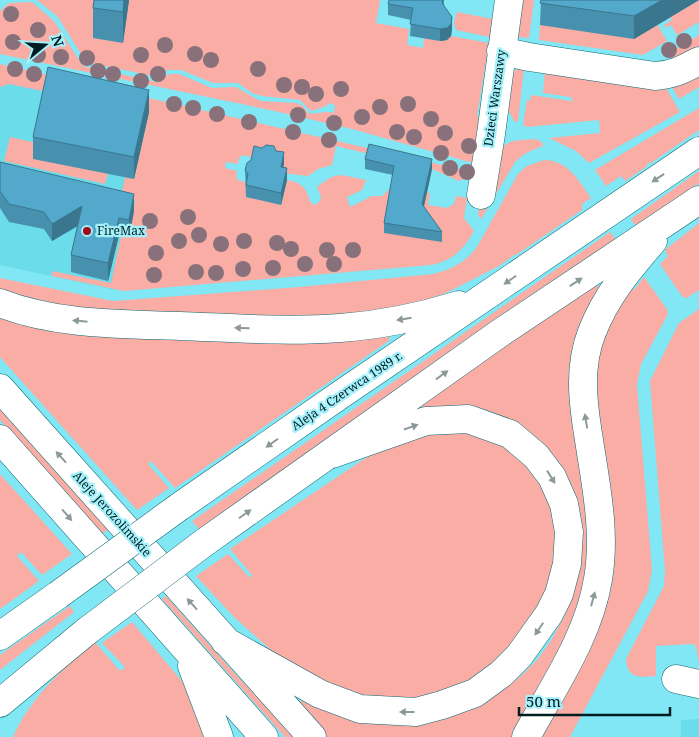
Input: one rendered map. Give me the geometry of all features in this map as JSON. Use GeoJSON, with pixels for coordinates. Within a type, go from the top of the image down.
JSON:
{"type":"FeatureCollection","features":[{"type":"Feature","properties":{"kind":"main road","name":"Dzieci Warszawy"},"geometry":{"type":"LineString","coordinates":[[481,195],[509,0]]}},
{"type":"Feature","properties":{"kind":"main road"},"geometry":{"type":"LineString","coordinates":[[501,51],[655,76],[667,76],[699,61]]}},
{"type":"Feature","properties":{"kind":"main road","name":"Aleja 4 Czerwca 1989 r."},"geometry":{"type":"LineString","coordinates":[[0,636],[179,507],[699,151]]}},
{"type":"Feature","properties":{"kind":"main road"},"geometry":{"type":"LineString","coordinates":[[0,703],[87,631],[205,542],[500,334],[699,200]]}},
{"type":"Feature","properties":{"kind":"main road"},"geometry":{"type":"LineString","coordinates":[[526,737],[585,624],[593,603],[598,579],[601,544],[600,511],[582,384],[584,359],[591,333],[612,290],[675,215]]}},
{"type":"Feature","properties":{"kind":"main road"},"geometry":{"type":"LineString","coordinates":[[0,303],[18,310],[47,317],[87,322],[288,329],[340,328],[418,317],[485,298]]}},
{"type":"Feature","properties":{"kind":"main road","name":"Aleje Jerozolimskie"},"geometry":{"type":"LineString","coordinates":[[0,388],[312,737]]}},
{"type":"Feature","properties":{"kind":"main road"},"geometry":{"type":"LineString","coordinates":[[225,640],[320,694],[360,709],[416,712],[442,706],[475,694],[501,674],[519,656],[549,614],[559,594],[567,564],[569,532],[564,504],[552,477],[536,456],[510,434],[468,419],[426,421],[332,454]]}},
{"type":"Feature","properties":{"kind":"main road"},"geometry":{"type":"LineString","coordinates":[[0,439],[264,737]]}},
{"type":"Feature","properties":{"kind":"main road"},"geometry":{"type":"LineString","coordinates":[[185,650],[219,737]]}},
{"type":"Feature","properties":{"kind":"main road"},"geometry":{"type":"LineString","coordinates":[[0,725],[36,673]]}},
{"type":"Feature","properties":{"kind":"shaded area"},"geometry":{"type":"Polygon","coordinates":[[[37,0],[98,0],[93,38],[122,42],[129,0],[380,0],[376,23],[409,29],[407,45],[423,48],[424,38],[443,41],[451,36],[489,43],[477,116],[480,118],[473,163],[352,129],[270,110],[0,54],[0,11],[9,3],[32,2],[54,21],[83,66],[157,82],[169,74],[179,74],[212,88],[236,87],[260,101],[297,103],[303,106],[308,113],[334,113],[335,105],[328,103],[327,106],[311,111],[300,100],[262,96],[252,93],[238,83],[213,83],[181,70],[167,70],[158,77],[86,62],[58,17],[37,0]]]}},
{"type":"Feature","properties":{"kind":"shaded area"},"geometry":{"type":"Polygon","coordinates":[[[522,0],[534,0],[529,38],[517,37],[522,0]]]}},
{"type":"Feature","properties":{"kind":"shaded area"},"geometry":{"type":"Polygon","coordinates":[[[699,0],[699,22],[677,35],[671,25],[666,28],[664,25],[672,20],[670,17],[699,0]]]}},
{"type":"Feature","properties":{"kind":"shaded area"},"geometry":{"type":"Polygon","coordinates":[[[457,12],[493,19],[490,37],[456,30],[454,23],[457,12]]]}},
{"type":"Feature","properties":{"kind":"shaded area"},"geometry":{"type":"Polygon","coordinates":[[[657,24],[667,41],[643,55],[539,40],[540,25],[657,24]]]}},
{"type":"Feature","properties":{"kind":"shaded area"},"geometry":{"type":"Polygon","coordinates":[[[699,35],[699,52],[676,66],[669,53],[699,35]]]}},
{"type":"Feature","properties":{"kind":"shaded area"},"geometry":{"type":"Polygon","coordinates":[[[0,64],[472,172],[471,175],[459,181],[432,169],[336,146],[332,165],[318,169],[308,176],[282,173],[254,158],[243,155],[239,158],[238,164],[226,162],[225,168],[237,171],[236,176],[238,180],[245,182],[248,186],[281,205],[287,180],[303,186],[310,202],[315,205],[320,201],[321,196],[317,187],[330,178],[340,175],[366,180],[362,190],[347,197],[350,207],[372,196],[382,196],[392,187],[430,193],[428,205],[447,208],[454,204],[456,196],[467,198],[464,218],[474,231],[466,244],[456,254],[445,261],[431,265],[124,291],[52,276],[52,271],[111,283],[121,236],[128,237],[135,200],[121,197],[125,177],[134,179],[48,92],[9,84],[0,87],[0,64]]]}},
{"type":"Feature","properties":{"kind":"shaded area"},"geometry":{"type":"Polygon","coordinates":[[[0,67],[164,103],[116,290],[0,265],[0,67]]]}},
{"type":"Feature","properties":{"kind":"shaded area"},"geometry":{"type":"Polygon","coordinates":[[[524,68],[518,122],[514,121],[506,106],[513,71],[524,68]]]}},
{"type":"Feature","properties":{"kind":"shaded area"},"geometry":{"type":"Polygon","coordinates":[[[545,71],[665,86],[680,112],[589,163],[576,151],[549,138],[600,133],[599,120],[527,127],[523,125],[527,100],[530,101],[531,95],[573,100],[570,97],[543,93],[545,71]]]}},
{"type":"Feature","properties":{"kind":"shaded area"},"geometry":{"type":"Polygon","coordinates":[[[699,71],[699,87],[679,99],[672,87],[699,71]]]}},
{"type":"Feature","properties":{"kind":"shaded area"},"geometry":{"type":"Polygon","coordinates":[[[699,108],[699,130],[651,163],[648,163],[646,167],[625,181],[621,176],[606,186],[595,170],[699,108]]]}},
{"type":"Feature","properties":{"kind":"shaded area"},"geometry":{"type":"Polygon","coordinates":[[[10,137],[37,143],[108,174],[105,184],[4,161],[10,137]]]}},
{"type":"Feature","properties":{"kind":"shaded area"},"geometry":{"type":"Polygon","coordinates":[[[535,139],[542,142],[543,146],[528,152],[515,162],[481,219],[478,214],[488,177],[501,149],[512,142],[535,139]]]}},
{"type":"Feature","properties":{"kind":"shaded area"},"geometry":{"type":"Polygon","coordinates":[[[544,160],[560,163],[577,178],[591,198],[582,204],[582,210],[499,266],[448,292],[414,305],[326,318],[67,309],[0,293],[0,278],[113,301],[299,287],[433,274],[458,265],[473,252],[518,174],[527,166],[544,160]]]}},
{"type":"Feature","properties":{"kind":"shaded area"},"geometry":{"type":"Polygon","coordinates":[[[699,171],[699,183],[636,226],[631,219],[699,171]]]}},
{"type":"Feature","properties":{"kind":"shaded area"},"geometry":{"type":"Polygon","coordinates":[[[699,223],[699,290],[687,298],[683,297],[679,292],[660,264],[668,256],[665,250],[699,223]]]}},
{"type":"Feature","properties":{"kind":"shaded area"},"geometry":{"type":"Polygon","coordinates":[[[610,232],[616,240],[199,529],[192,521],[610,232]]]}},
{"type":"Feature","properties":{"kind":"shaded area"},"geometry":{"type":"Polygon","coordinates":[[[644,277],[667,309],[668,314],[641,364],[637,385],[652,570],[648,591],[570,737],[540,737],[584,658],[603,615],[609,594],[613,575],[614,544],[598,421],[596,390],[598,360],[605,330],[612,313],[629,287],[634,290],[644,277]]]}},
{"type":"Feature","properties":{"kind":"shaded area"},"geometry":{"type":"Polygon","coordinates":[[[595,283],[600,288],[591,548],[575,619],[514,737],[327,737],[303,712],[299,704],[302,700],[486,701],[521,676],[537,660],[550,642],[564,617],[573,593],[569,482],[559,462],[530,432],[512,420],[492,412],[469,408],[421,409],[420,405],[595,283]]]}},
{"type":"Feature","properties":{"kind":"shaded area"},"geometry":{"type":"Polygon","coordinates":[[[699,309],[699,662],[696,647],[693,644],[656,646],[656,676],[640,677],[629,671],[626,659],[664,586],[665,571],[650,381],[679,323],[699,309]]]}},
{"type":"Feature","properties":{"kind":"shaded area"},"geometry":{"type":"Polygon","coordinates":[[[0,314],[388,334],[390,340],[175,488],[151,461],[148,464],[169,488],[137,510],[0,357],[0,314]]]}},
{"type":"Feature","properties":{"kind":"shaded area"},"geometry":{"type":"Polygon","coordinates":[[[0,408],[108,530],[101,534],[0,420],[0,408]]]}},
{"type":"Feature","properties":{"kind":"shaded area"},"geometry":{"type":"Polygon","coordinates":[[[458,431],[481,434],[522,455],[549,493],[559,536],[554,581],[508,659],[447,694],[388,702],[344,693],[282,660],[234,617],[196,576],[228,554],[250,578],[252,575],[230,549],[364,459],[392,445],[433,432],[458,431]]]}},
{"type":"Feature","properties":{"kind":"shaded area"},"geometry":{"type":"Polygon","coordinates":[[[0,474],[72,554],[42,575],[21,552],[17,556],[39,581],[0,609],[0,474]]]}},
{"type":"Feature","properties":{"kind":"shaded area"},"geometry":{"type":"Polygon","coordinates":[[[166,596],[239,678],[296,737],[285,737],[162,599],[166,596]]]}},
{"type":"Feature","properties":{"kind":"shaded area"},"geometry":{"type":"Polygon","coordinates":[[[70,606],[74,612],[0,670],[0,655],[70,606]]]}},
{"type":"Feature","properties":{"kind":"shaded area"},"geometry":{"type":"Polygon","coordinates":[[[132,622],[181,680],[194,702],[209,737],[13,737],[29,709],[48,685],[95,642],[120,671],[125,667],[102,643],[132,622]]]}},
{"type":"Feature","properties":{"kind":"shaded area"},"geometry":{"type":"Polygon","coordinates":[[[699,719],[699,737],[681,737],[681,720],[699,719]]]}},
{"type":"Feature","properties":{"kind":"building"},"geometry":{"type":"Polygon","coordinates":[[[94,0],[124,0],[123,12],[93,8],[94,0]]]}},
{"type":"Feature","properties":{"kind":"building"},"geometry":{"type":"Polygon","coordinates":[[[389,0],[443,0],[442,3],[452,17],[451,24],[447,28],[440,29],[410,24],[413,8],[388,4],[389,0]]]}},
{"type":"Feature","properties":{"kind":"building"},"geometry":{"type":"Polygon","coordinates":[[[541,0],[662,0],[634,16],[540,3],[541,0]]]}},
{"type":"Feature","properties":{"kind":"building"},"geometry":{"type":"Polygon","coordinates":[[[48,67],[149,90],[134,157],[33,137],[48,67]]]}},
{"type":"Feature","properties":{"kind":"building"},"geometry":{"type":"Polygon","coordinates":[[[369,144],[432,159],[422,204],[442,232],[384,223],[394,166],[365,159],[369,144]]]}},
{"type":"Feature","properties":{"kind":"building"},"geometry":{"type":"Polygon","coordinates":[[[266,145],[274,146],[276,151],[284,152],[281,167],[287,168],[281,193],[246,185],[248,174],[245,170],[247,163],[251,160],[254,146],[262,148],[266,145]]]}},
{"type":"Feature","properties":{"kind":"building","name":"FireMax"},"geometry":{"type":"Polygon","coordinates":[[[0,162],[134,194],[129,220],[119,218],[108,263],[71,255],[82,206],[52,224],[44,212],[9,204],[0,191],[0,162]]]}},
{"type":"Feature","properties":{"kind":"place","name":"FireMax"},"geometry":{"type":"Point","coordinates":[87,231]}}]}
